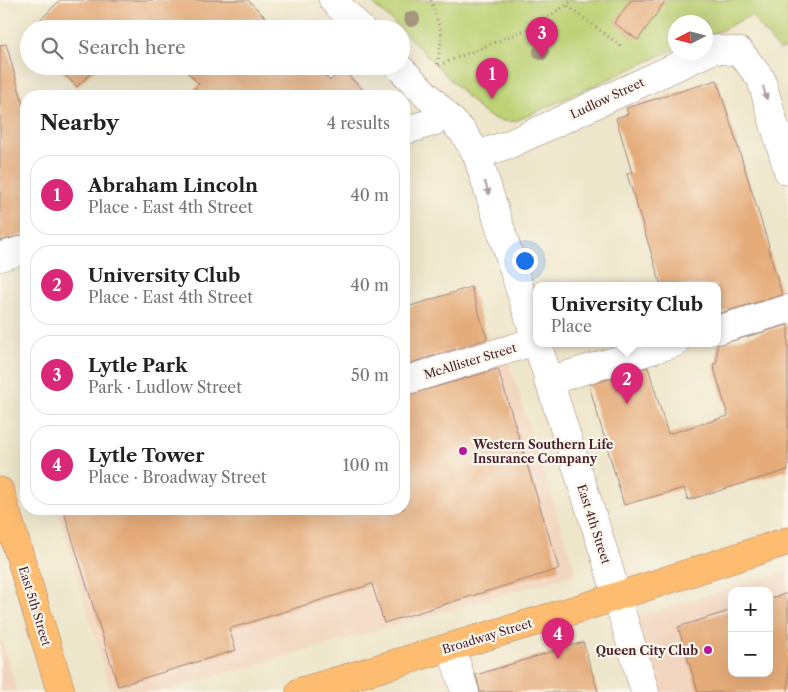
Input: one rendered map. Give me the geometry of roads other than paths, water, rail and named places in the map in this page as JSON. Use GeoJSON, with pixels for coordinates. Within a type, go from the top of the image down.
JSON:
{"type":"FeatureCollection","features":[{"type":"Feature","properties":{"kind":"main road","name":"East 5th Street"},"geometry":{"type":"LineString","coordinates":[[0,491],[60,692]]}},
{"type":"Feature","properties":{"kind":"main road","name":"Broadway Street"},"geometry":{"type":"LineString","coordinates":[[300,692],[616,597],[788,541]]}},
{"type":"Feature","properties":{"kind":"street"},"geometry":{"type":"LineString","coordinates":[[333,0],[352,20]]}},
{"type":"Feature","properties":{"kind":"street","name":"Ludlow Street"},"geometry":{"type":"LineString","coordinates":[[477,155],[510,144],[714,49],[740,52],[761,79],[788,171]]}},
{"type":"Feature","properties":{"kind":"street","name":"East 4th Street"},"geometry":{"type":"LineString","coordinates":[[407,75],[463,132],[477,155],[533,332]]}},
{"type":"Feature","properties":{"kind":"street"},"geometry":{"type":"LineString","coordinates":[[410,129],[433,122],[444,113]]}},
{"type":"Feature","properties":{"kind":"street"},"geometry":{"type":"LineString","coordinates":[[0,257],[20,251]]}},
{"type":"Feature","properties":{"kind":"street"},"geometry":{"type":"LineString","coordinates":[[721,329],[788,309]]}},
{"type":"Feature","properties":{"kind":"street","name":"McAllister Street"},"geometry":{"type":"LineString","coordinates":[[410,379],[533,342]]}},
{"type":"Feature","properties":{"kind":"street","name":"East 4th Street"},"geometry":{"type":"LineString","coordinates":[[538,347],[645,692]]}},
{"type":"Feature","properties":{"kind":"street"},"geometry":{"type":"LineString","coordinates":[[548,381],[662,347]]}},
{"type":"Feature","properties":{"kind":"street"},"geometry":{"type":"LineString","coordinates":[[451,647],[465,692]]}},
{"type":"Feature","properties":{"kind":"place","name":"Lytle Park"},"geometry":{"type":"Point","coordinates":[542,58]}},
{"type":"Feature","properties":{"kind":"place","name":"Abraham Lincoln"},"geometry":{"type":"Point","coordinates":[492,99]}},
{"type":"Feature","properties":{"kind":"place","name":"University Club"},"geometry":{"type":"Point","coordinates":[627,404]}},
{"type":"Feature","properties":{"kind":"place","name":"Western Southern Life Insurance Company"},"geometry":{"type":"Point","coordinates":[463,451]}},
{"type":"Feature","properties":{"kind":"place","name":"Queen City Club"},"geometry":{"type":"Point","coordinates":[708,650]}},
{"type":"Feature","properties":{"kind":"place","name":"Lytle Tower"},"geometry":{"type":"Point","coordinates":[558,659]}}]}
